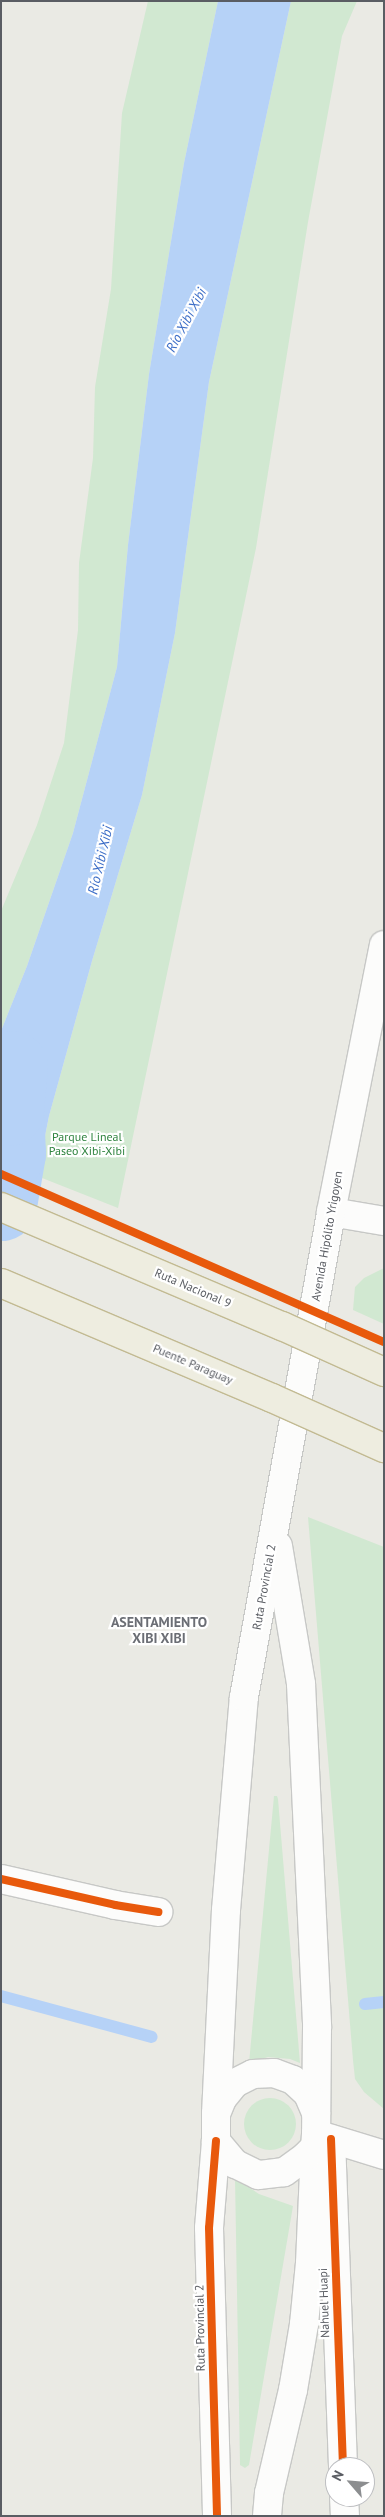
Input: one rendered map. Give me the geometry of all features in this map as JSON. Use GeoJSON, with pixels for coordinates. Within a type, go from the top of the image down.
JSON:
{"type":"FeatureCollection","features":[{"type":"Feature","properties":{"kind":"highway","name":"Ruta Nacional 9"},"geometry":{"type":"LineString","coordinates":[[1,1207],[282,1326],[384,1372]]}},
{"type":"Feature","properties":{"kind":"highway","name":"Puente Paraguay"},"geometry":{"type":"LineString","coordinates":[[1,1283],[272,1398],[384,1448]]}},
{"type":"Feature","properties":{"kind":"main road","name":"Avenida Hipólito Yrigoyen"},"geometry":{"type":"LineString","coordinates":[[275,1527],[331,1212],[384,945]]}},
{"type":"Feature","properties":{"kind":"main road"},"geometry":{"type":"LineString","coordinates":[[331,1212],[384,1221]]}},
{"type":"Feature","properties":{"kind":"main road","name":"Ruta Provincial 2"},"geometry":{"type":"LineString","coordinates":[[216,2114],[226,1910],[244,1697],[275,1527]]}},
{"type":"Feature","properties":{"kind":"main road","name":"Ruta Provincial 2"},"geometry":{"type":"LineString","coordinates":[[267,2516],[269,2493],[294,2390],[304,2324],[320,2133],[301,1684],[275,1527]]}},
{"type":"Feature","properties":{"kind":"main road"},"geometry":{"type":"LineString","coordinates":[[1,1879],[115,1905],[158,1912]]}},
{"type":"Feature","properties":{"kind":"main road"},"geometry":{"type":"LineString","coordinates":[[274,2073],[293,2080],[308,2094],[320,2133],[305,2157],[284,2172],[258,2174],[235,2164],[216,2141],[216,2114],[222,2099],[235,2083],[253,2074],[274,2073]]}},
{"type":"Feature","properties":{"kind":"main road"},"geometry":{"type":"LineString","coordinates":[[320,2133],[384,2155]]}},
{"type":"Feature","properties":{"kind":"main road","name":"Nahuel Huapi"},"geometry":{"type":"LineString","coordinates":[[320,2133],[342,2457]]}},
{"type":"Feature","properties":{"kind":"main road","name":"Ruta Provincial 2"},"geometry":{"type":"LineString","coordinates":[[216,2141],[209,2228],[217,2516]]}},
{"type":"Feature","properties":{"kind":"green space"},"geometry":{"type":"Polygon","coordinates":[[[148,1],[218,1],[184,163],[149,374],[128,545],[117,667],[73,833],[27,966],[1,1031],[1,911],[37,825],[64,743],[78,630],[79,563],[93,458],[95,387],[111,289],[122,113],[148,1]]]}},
{"type":"Feature","properties":{"kind":"green space","name":"Parque Lineal Paseo Xibi-Xibi"},"geometry":{"type":"Polygon","coordinates":[[[291,1],[357,1],[342,36],[308,222],[256,548],[118,1208],[37,1176],[49,1116],[92,961],[142,795],[175,633],[209,382],[291,1]]]}},
{"type":"Feature","properties":{"kind":"green space"},"geometry":{"type":"Polygon","coordinates":[[[384,1268],[384,1324],[353,1310],[355,1287],[364,1278],[384,1268]]]}},
{"type":"Feature","properties":{"kind":"green space"},"geometry":{"type":"Polygon","coordinates":[[[308,1517],[384,1547],[384,2109],[364,2092],[355,2079],[308,1517]]]}},
{"type":"Feature","properties":{"kind":"green space"},"geometry":{"type":"Polygon","coordinates":[[[274,1796],[277,1796],[278,1799],[300,2063],[290,2059],[268,2057],[249,2063],[274,1796]]]}},
{"type":"Feature","properties":{"kind":"green space"},"geometry":{"type":"Polygon","coordinates":[[[265,2098],[275,2098],[284,2102],[292,2110],[296,2124],[292,2138],[284,2146],[275,2150],[265,2150],[256,2146],[248,2138],[244,2129],[244,2119],[248,2110],[256,2102],[265,2098]]]}},
{"type":"Feature","properties":{"kind":"green space"},"geometry":{"type":"Polygon","coordinates":[[[235,2178],[259,2194],[293,2206],[249,2465],[245,2468],[240,2465],[235,2178]]]}},
{"type":"Feature","properties":{"kind":"water"},"geometry":{"type":"Polygon","coordinates":[[[218,1],[291,1],[209,382],[175,633],[142,795],[92,961],[49,1116],[37,1176],[1,1161],[1,1031],[27,966],[73,833],[117,667],[128,545],[149,374],[184,163],[218,1]]]}},
{"type":"Feature","properties":{"kind":"waterway","name":"Río Xibi Xibi"},"geometry":{"type":"LineString","coordinates":[[1,1205],[10,1153],[8,1110],[12,1066]]}},
{"type":"Feature","properties":{"kind":"waterway"},"geometry":{"type":"LineString","coordinates":[[1,1996],[152,2037]]}},
{"type":"Feature","properties":{"kind":"waterway"},"geometry":{"type":"LineString","coordinates":[[365,2004],[384,2002]]}},
{"type":"Feature","properties":{"kind":"cycle path"},"geometry":{"type":"LineString","coordinates":[[1,1174],[384,1342]]}},
{"type":"Feature","properties":{"kind":"cycle path"},"geometry":{"type":"LineString","coordinates":[[1,1879],[115,1905],[158,1912]]}},
{"type":"Feature","properties":{"kind":"cycle path"},"geometry":{"type":"LineString","coordinates":[[331,2139],[343,2457]]}},
{"type":"Feature","properties":{"kind":"cycle path"},"geometry":{"type":"LineString","coordinates":[[216,2141],[209,2228],[217,2516]]}},
{"type":"Feature","properties":{"kind":"district","name":"ASENTAMIENTO XIBI XIBI"},"geometry":{"type":"Point","coordinates":[159,1630]}}]}
